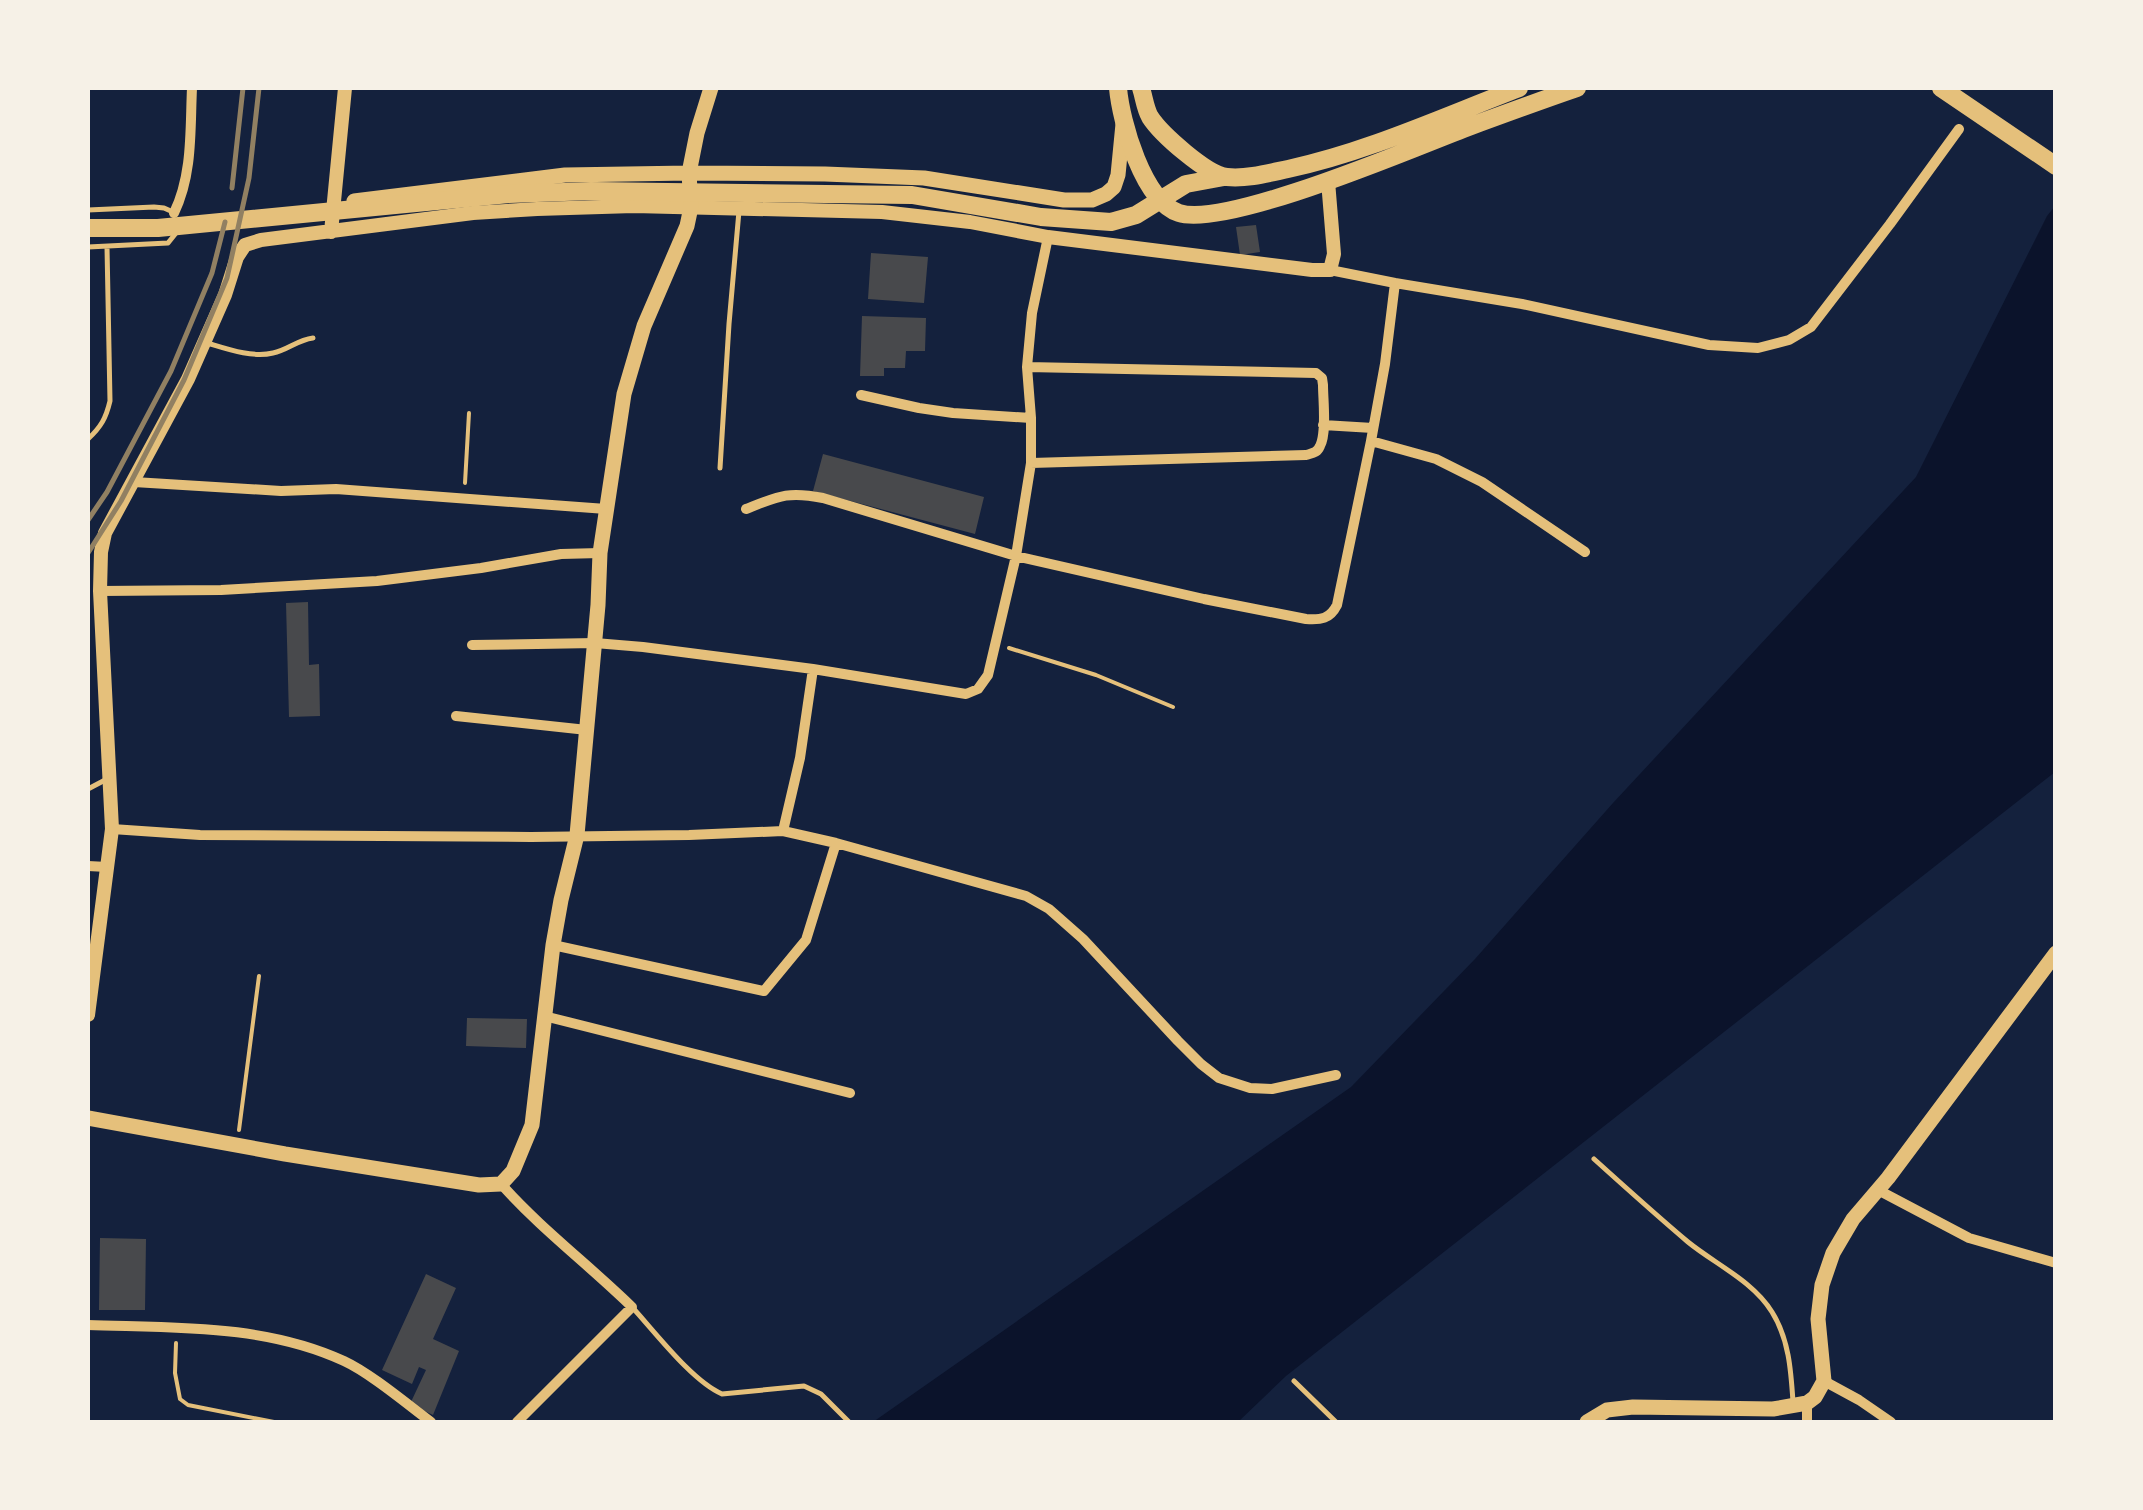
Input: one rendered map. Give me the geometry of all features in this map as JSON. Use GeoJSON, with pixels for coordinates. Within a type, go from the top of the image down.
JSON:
{"type":"FeatureCollection","features":[{"type":"Feature","properties":{"kind":"main road"},"geometry":{"type":"LineString","coordinates":[[88,1118],[478,1185],[501,1184],[514,1171],[532,1125],[553,945],[577,835],[600,553],[624,394],[644,326],[687,226],[691,206],[689,173],[711,88]]}},
{"type":"Feature","properties":{"kind":"main road"},"geometry":{"type":"LineString","coordinates":[[1118,88],[1132,151],[1160,200],[1179,213],[1204,214],[1243,208],[1328,181],[1577,88]]}},
{"type":"Feature","properties":{"kind":"main road"},"geometry":{"type":"LineString","coordinates":[[1141,88],[1148,114],[1162,131],[1224,177]]}},
{"type":"Feature","properties":{"kind":"main road"},"geometry":{"type":"LineString","coordinates":[[88,228],[158,228],[525,193],[610,191],[912,195],[1041,217],[1111,222],[1136,215],[1186,184],[1318,162],[1519,88]]}},
{"type":"Feature","properties":{"kind":"main road"},"geometry":{"type":"LineString","coordinates":[[1944,90],[2056,166]]}},
{"type":"Feature","properties":{"kind":"main road"},"geometry":{"type":"LineString","coordinates":[[266,210],[565,175],[689,173],[924,178],[1064,200],[1092,200],[1114,187],[1124,121]]}},
{"type":"Feature","properties":{"kind":"main road"},"geometry":{"type":"LineString","coordinates":[[1587,1422],[1607,1410],[1633,1407],[1665,1415],[1800,1404],[1815,1396],[1824,1381],[1818,1320],[1822,1285],[1833,1254],[1853,1219],[2056,953]]}},
{"type":"Feature","properties":{"kind":"street"},"geometry":{"type":"LineString","coordinates":[[174,216],[188,162],[192,88]]}},
{"type":"Feature","properties":{"kind":"street"},"geometry":{"type":"LineString","coordinates":[[330,232],[344,88]]}},
{"type":"Feature","properties":{"kind":"street"},"geometry":{"type":"LineString","coordinates":[[88,1015],[112,829],[100,591],[104,533],[188,379],[246,245],[489,212],[691,206],[882,212],[970,222],[1048,237],[1330,270],[1522,304],[1709,344],[1758,348],[1789,340],[1810,327],[1958,129]]}},
{"type":"Feature","properties":{"kind":"street"},"geometry":{"type":"LineString","coordinates":[[1328,181],[1334,254],[1330,270]]}},
{"type":"Feature","properties":{"kind":"street"},"geometry":{"type":"LineString","coordinates":[[472,646],[595,643],[704,654],[966,694],[978,689],[988,675],[1016,556],[1031,463],[1027,367],[1032,313],[1048,237]]}},
{"type":"Feature","properties":{"kind":"street"},"geometry":{"type":"LineString","coordinates":[[746,509],[799,493],[1016,556],[1204,599],[1322,620],[1338,606],[1385,364],[1395,283]]}},
{"type":"Feature","properties":{"kind":"street"},"geometry":{"type":"LineString","coordinates":[[1027,367],[1316,373],[1322,378],[1320,447],[1306,455],[1031,463]]}},
{"type":"Feature","properties":{"kind":"street"},"geometry":{"type":"LineString","coordinates":[[862,395],[953,413],[1031,418]]}},
{"type":"Feature","properties":{"kind":"street"},"geometry":{"type":"LineString","coordinates":[[1323,425],[1372,434],[1436,459],[1482,482],[1585,552]]}},
{"type":"Feature","properties":{"kind":"street"},"geometry":{"type":"LineString","coordinates":[[134,482],[336,489],[606,509]]}},
{"type":"Feature","properties":{"kind":"street"},"geometry":{"type":"LineString","coordinates":[[100,591],[221,590],[377,581],[481,568],[526,558],[600,553]]}},
{"type":"Feature","properties":{"kind":"street"},"geometry":{"type":"LineString","coordinates":[[783,831],[800,758],[813,670]]}},
{"type":"Feature","properties":{"kind":"street"},"geometry":{"type":"LineString","coordinates":[[456,716],[586,730]]}},
{"type":"Feature","properties":{"kind":"street"},"geometry":{"type":"LineString","coordinates":[[112,829],[200,835],[689,835],[783,831],[1026,896],[1084,939],[1178,1041],[1219,1078],[1250,1088],[1272,1089],[1336,1075]]}},
{"type":"Feature","properties":{"kind":"street"},"geometry":{"type":"LineString","coordinates":[[553,945],[764,991],[806,940],[836,843]]}},
{"type":"Feature","properties":{"kind":"street"},"geometry":{"type":"LineString","coordinates":[[88,866],[107,867]]}},
{"type":"Feature","properties":{"kind":"street"},"geometry":{"type":"LineString","coordinates":[[544,1016],[850,1093]]}},
{"type":"Feature","properties":{"kind":"street"},"geometry":{"type":"LineString","coordinates":[[501,1184],[538,1224],[632,1308],[516,1422]]}},
{"type":"Feature","properties":{"kind":"street"},"geometry":{"type":"LineString","coordinates":[[1878,1190],[1969,1238],[2056,1263]]}},
{"type":"Feature","properties":{"kind":"street"},"geometry":{"type":"LineString","coordinates":[[88,1324],[260,1334],[295,1343],[347,1362],[431,1422]]}},
{"type":"Feature","properties":{"kind":"street"},"geometry":{"type":"LineString","coordinates":[[1824,1381],[1891,1422]]}},
{"type":"Feature","properties":{"kind":"street"},"geometry":{"type":"LineString","coordinates":[[1800,1404],[1807,1422]]}},
{"type":"Feature","properties":{"kind":"lane"},"geometry":{"type":"LineString","coordinates":[[88,210],[164,208],[174,216],[188,218]]}},
{"type":"Feature","properties":{"kind":"lane"},"geometry":{"type":"LineString","coordinates":[[720,468],[739,208]]}},
{"type":"Feature","properties":{"kind":"lane"},"geometry":{"type":"LineString","coordinates":[[88,247],[168,243],[176,236],[174,216]]}},
{"type":"Feature","properties":{"kind":"lane"},"geometry":{"type":"LineString","coordinates":[[88,439],[99,429],[110,400],[107,247]]}},
{"type":"Feature","properties":{"kind":"lane"},"geometry":{"type":"LineString","coordinates":[[204,342],[267,354],[312,338]]}},
{"type":"Feature","properties":{"kind":"lane"},"geometry":{"type":"LineString","coordinates":[[88,789],[109,778]]}},
{"type":"Feature","properties":{"kind":"lane"},"geometry":{"type":"LineString","coordinates":[[1594,1159],[1689,1242],[1762,1297],[1784,1338],[1800,1404]]}},
{"type":"Feature","properties":{"kind":"lane"},"geometry":{"type":"LineString","coordinates":[[632,1308],[713,1390],[722,1394],[804,1386],[820,1394],[849,1422]]}},
{"type":"Feature","properties":{"kind":"lane"},"geometry":{"type":"LineString","coordinates":[[1294,1381],[1336,1422]]}},
{"type":"Feature","properties":{"kind":"path"},"geometry":{"type":"LineString","coordinates":[[464,498],[469,413]]}},
{"type":"Feature","properties":{"kind":"path"},"geometry":{"type":"LineString","coordinates":[[995,643],[1096,675],[1173,706]]}},
{"type":"Feature","properties":{"kind":"path"},"geometry":{"type":"LineString","coordinates":[[237,1145],[259,976]]}},
{"type":"Feature","properties":{"kind":"path"},"geometry":{"type":"LineString","coordinates":[[176,1328],[175,1373],[180,1399],[274,1422]]}},
{"type":"Feature","properties":{"kind":"water"},"geometry":{"type":"Polygon","coordinates":[[[2055,206],[2055,772],[1286,1376],[1238,1422],[873,1422],[1351,1087],[1475,959],[1613,803],[1916,477],[2055,206]]]}},
{"type":"Feature","properties":{"kind":"building"},"geometry":{"type":"Polygon","coordinates":[[[1256,225],[1260,252],[1240,255],[1236,227],[1256,225]]]}},
{"type":"Feature","properties":{"kind":"building"},"geometry":{"type":"Polygon","coordinates":[[[871,253],[928,257],[924,303],[868,299],[871,253]]]}},
{"type":"Feature","properties":{"kind":"building"},"geometry":{"type":"Polygon","coordinates":[[[862,316],[926,318],[925,351],[906,351],[905,368],[884,368],[884,376],[860,376],[862,316]]]}},
{"type":"Feature","properties":{"kind":"building"},"geometry":{"type":"Polygon","coordinates":[[[823,454],[984,497],[975,534],[813,491],[823,454]]]}},
{"type":"Feature","properties":{"kind":"building"},"geometry":{"type":"Polygon","coordinates":[[[308,602],[309,665],[319,664],[320,716],[289,717],[286,603],[308,602]]]}},
{"type":"Feature","properties":{"kind":"building"},"geometry":{"type":"Polygon","coordinates":[[[467,1018],[527,1019],[526,1048],[466,1046],[467,1018]]]}},
{"type":"Feature","properties":{"kind":"building"},"geometry":{"type":"Polygon","coordinates":[[[100,1238],[146,1239],[145,1310],[99,1310],[100,1238]]]}},
{"type":"Feature","properties":{"kind":"building"},"geometry":{"type":"Polygon","coordinates":[[[426,1274],[456,1288],[433,1339],[459,1351],[433,1415],[410,1404],[426,1370],[419,1367],[412,1384],[382,1370],[426,1274]]]}},
{"type":"Feature","properties":{"kind":"railway"},"geometry":{"type":"LineString","coordinates":[[232,188],[243,88]]}},
{"type":"Feature","properties":{"kind":"railway"},"geometry":{"type":"LineString","coordinates":[[88,553],[121,501],[184,380],[227,278],[249,178],[259,88]]}},
{"type":"Feature","properties":{"kind":"railway"},"geometry":{"type":"LineString","coordinates":[[88,520],[171,371],[212,273],[225,222]]}}]}
